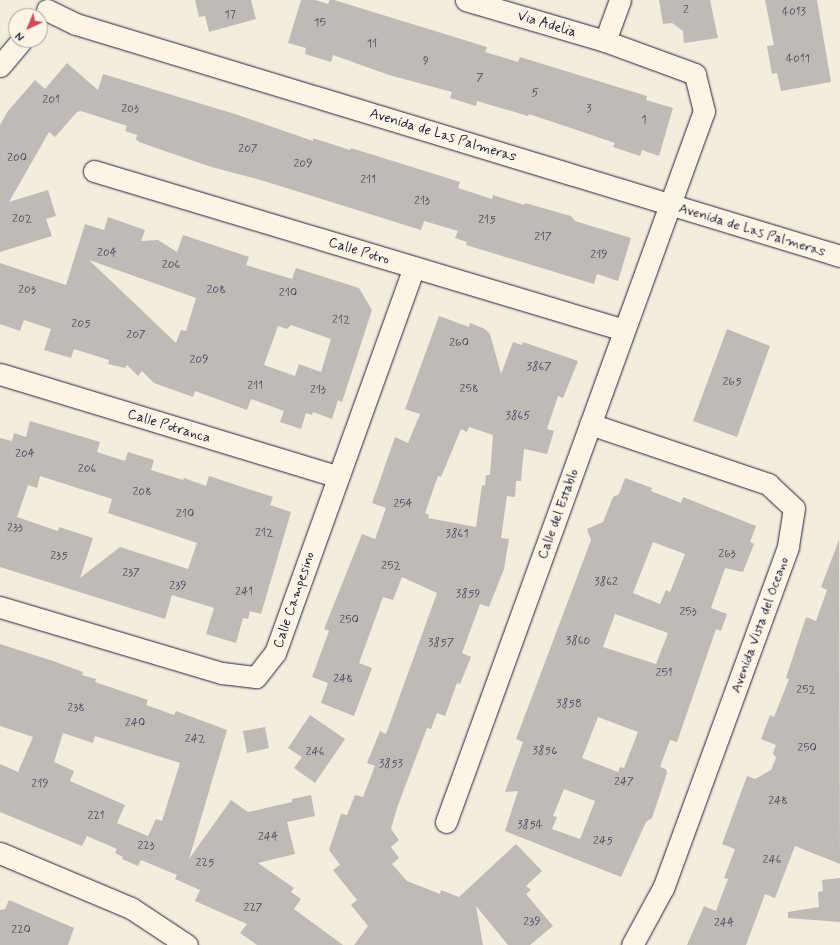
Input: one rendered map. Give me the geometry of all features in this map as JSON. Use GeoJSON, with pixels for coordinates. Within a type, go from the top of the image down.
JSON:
{"type":"FeatureCollection","features":[{"type":"Feature","properties":{"kind":"street","name":"Via Adelia"},"geometry":{"type":"LineString","coordinates":[[466,0],[605,41],[695,74],[704,111],[670,204]]}},
{"type":"Feature","properties":{"kind":"street"},"geometry":{"type":"LineString","coordinates":[[605,41],[620,0]]}},
{"type":"Feature","properties":{"kind":"street","name":"Avenida de Las Palmeras"},"geometry":{"type":"LineString","coordinates":[[48,10],[76,24],[840,256]]}},
{"type":"Feature","properties":{"kind":"street"},"geometry":{"type":"LineString","coordinates":[[0,66],[15,48]]}},
{"type":"Feature","properties":{"kind":"street","name":"Calle Potro"},"geometry":{"type":"LineString","coordinates":[[94,171],[624,330]]}},
{"type":"Feature","properties":{"kind":"street","name":"Calle del Establo"},"geometry":{"type":"LineString","coordinates":[[446,822],[670,204]]}},
{"type":"Feature","properties":{"kind":"street","name":"Calle Campesino"},"geometry":{"type":"LineString","coordinates":[[0,608],[222,673],[256,677],[275,653],[414,268]]}},
{"type":"Feature","properties":{"kind":"street","name":"Calle Potranca"},"geometry":{"type":"LineString","coordinates":[[0,374],[338,477]]}},
{"type":"Feature","properties":{"kind":"street","name":"Avenida Vista del Oceano"},"geometry":{"type":"LineString","coordinates":[[590,424],[626,434],[768,484],[794,508],[788,547],[664,888],[632,945]]}},
{"type":"Feature","properties":{"kind":"street"},"geometry":{"type":"LineString","coordinates":[[0,853],[131,908],[187,945]]}},
{"type":"Feature","properties":{"kind":"building"},"geometry":{"type":"Polygon","coordinates":[[[195,0],[251,0],[256,19],[209,32],[205,16],[199,17],[195,0]]]}},
{"type":"Feature","properties":{"kind":"building"},"geometry":{"type":"Polygon","coordinates":[[[301,0],[315,0],[328,4],[330,0],[334,0],[487,47],[485,52],[518,62],[520,57],[647,96],[646,100],[673,108],[659,156],[642,150],[640,156],[613,147],[615,143],[529,114],[528,116],[477,101],[476,106],[450,98],[452,92],[389,75],[333,55],[331,62],[305,54],[306,48],[288,43],[301,0]]]}},
{"type":"Feature","properties":{"kind":"building"},"geometry":{"type":"Polygon","coordinates":[[[659,0],[710,0],[718,38],[684,43],[683,31],[672,23],[663,24],[659,0]]]}},
{"type":"Feature","properties":{"kind":"building"},"geometry":{"type":"Polygon","coordinates":[[[765,0],[817,0],[831,82],[781,91],[777,73],[772,74],[767,46],[774,45],[765,0]]]}},
{"type":"Feature","properties":{"kind":"building"},"geometry":{"type":"Polygon","coordinates":[[[67,63],[98,90],[103,74],[235,114],[313,141],[313,138],[350,150],[351,148],[460,182],[458,188],[492,199],[493,195],[524,205],[525,203],[571,216],[575,221],[631,238],[618,281],[597,274],[594,284],[466,245],[467,242],[455,238],[458,231],[424,221],[421,230],[264,181],[208,166],[139,142],[136,139],[137,135],[125,131],[127,126],[81,111],[77,112],[55,137],[49,132],[9,202],[48,190],[56,216],[46,219],[52,236],[0,252],[0,125],[8,111],[35,80],[45,89],[67,63]]]}},
{"type":"Feature","properties":{"kind":"building"},"geometry":{"type":"Polygon","coordinates":[[[108,217],[145,230],[141,241],[158,240],[177,252],[183,235],[249,257],[246,265],[292,279],[296,268],[359,288],[372,310],[342,402],[338,400],[332,419],[313,412],[312,415],[306,413],[301,429],[280,422],[284,411],[251,399],[247,410],[195,391],[193,397],[154,383],[142,371],[138,376],[127,365],[125,368],[108,364],[109,360],[74,349],[71,358],[44,350],[51,329],[24,320],[20,331],[0,324],[0,263],[66,285],[85,224],[104,230],[108,217]],[[89,260],[176,343],[181,330],[186,331],[196,298],[89,260]],[[291,325],[287,329],[278,326],[264,365],[295,376],[299,364],[321,372],[331,339],[291,325]]]}},
{"type":"Feature","properties":{"kind":"building"},"geometry":{"type":"Polygon","coordinates":[[[439,316],[469,327],[470,323],[485,329],[490,334],[501,374],[513,342],[522,345],[523,342],[578,361],[563,398],[558,396],[547,429],[554,431],[547,454],[524,449],[521,481],[516,481],[515,497],[507,496],[501,538],[509,539],[504,569],[489,607],[480,604],[462,653],[471,657],[460,684],[457,683],[445,716],[437,713],[431,729],[427,728],[397,808],[391,829],[399,840],[391,847],[399,858],[392,864],[407,881],[440,894],[441,890],[459,897],[516,844],[542,871],[526,886],[531,890],[526,894],[553,926],[530,945],[508,945],[476,906],[483,945],[354,945],[368,926],[351,905],[357,900],[333,870],[340,865],[329,850],[341,814],[347,815],[355,795],[363,797],[375,766],[367,763],[380,731],[386,734],[437,593],[402,577],[393,600],[383,597],[359,663],[372,668],[354,716],[321,703],[328,683],[312,677],[329,631],[324,629],[362,534],[375,539],[386,508],[372,503],[395,437],[408,443],[420,414],[405,409],[439,316]],[[469,427],[467,432],[461,429],[441,477],[438,476],[425,513],[429,515],[428,518],[476,527],[482,485],[485,486],[486,475],[490,475],[493,435],[469,427]]]}},
{"type":"Feature","properties":{"kind":"building"},"geometry":{"type":"Polygon","coordinates":[[[727,329],[770,346],[737,437],[693,421],[727,329]]]}},
{"type":"Feature","properties":{"kind":"building"},"geometry":{"type":"Polygon","coordinates":[[[30,421],[100,442],[97,452],[125,461],[128,452],[154,460],[151,470],[183,480],[184,478],[206,486],[209,476],[273,497],[270,505],[291,512],[261,614],[250,611],[248,619],[243,618],[236,643],[206,634],[214,608],[172,595],[165,619],[0,567],[0,438],[12,441],[14,433],[26,437],[30,421]],[[40,476],[37,488],[28,485],[17,517],[58,531],[59,527],[93,538],[80,578],[120,547],[188,569],[197,543],[108,513],[112,499],[40,476]]]}},
{"type":"Feature","properties":{"kind":"building"},"geometry":{"type":"Polygon","coordinates":[[[625,478],[652,488],[651,491],[681,503],[683,497],[756,526],[750,542],[754,544],[743,572],[725,568],[711,608],[727,614],[721,631],[716,629],[677,742],[670,740],[660,767],[666,769],[667,773],[652,818],[646,822],[621,877],[505,831],[518,791],[505,792],[523,742],[516,739],[591,540],[587,529],[603,522],[613,497],[619,494],[625,478]],[[653,542],[633,593],[660,604],[666,590],[670,592],[685,554],[653,542]],[[615,614],[603,647],[656,664],[668,633],[615,614]],[[598,717],[582,758],[618,772],[620,767],[624,768],[638,732],[598,717]],[[564,789],[553,816],[557,817],[552,829],[580,839],[595,801],[564,789]]]}},
{"type":"Feature","properties":{"kind":"building"},"geometry":{"type":"Polygon","coordinates":[[[839,540],[840,864],[795,846],[775,898],[765,894],[746,945],[687,945],[704,906],[716,911],[728,879],[724,878],[735,849],[722,844],[747,776],[755,779],[771,770],[776,758],[773,753],[776,745],[761,739],[770,715],[774,717],[789,679],[786,678],[806,617],[816,621],[827,590],[821,587],[839,540]]]}},
{"type":"Feature","properties":{"kind":"building"},"geometry":{"type":"Polygon","coordinates":[[[0,644],[83,672],[82,675],[96,679],[95,682],[148,700],[146,705],[174,715],[176,711],[227,730],[189,859],[231,800],[248,812],[292,802],[292,799],[311,795],[315,816],[287,822],[295,854],[258,863],[294,888],[291,892],[301,899],[294,909],[343,945],[257,945],[240,933],[247,924],[195,901],[200,890],[175,879],[177,875],[141,860],[138,866],[122,859],[123,857],[115,853],[117,849],[87,836],[82,846],[0,812],[0,764],[18,772],[33,737],[0,726],[0,644]],[[63,733],[54,762],[74,771],[70,781],[125,805],[117,823],[148,836],[156,819],[162,821],[180,763],[95,736],[93,743],[63,733]]]}},
{"type":"Feature","properties":{"kind":"building"},"geometry":{"type":"Polygon","coordinates":[[[310,715],[345,739],[315,783],[294,768],[302,757],[288,748],[310,715]]]}},
{"type":"Feature","properties":{"kind":"building"},"geometry":{"type":"Polygon","coordinates":[[[265,727],[269,748],[247,753],[243,731],[265,727]]]}},
{"type":"Feature","properties":{"kind":"building"},"geometry":{"type":"Polygon","coordinates":[[[840,878],[840,922],[788,918],[788,912],[819,907],[818,892],[823,891],[822,880],[840,878]]]}},
{"type":"Feature","properties":{"kind":"building"},"geometry":{"type":"Polygon","coordinates":[[[9,900],[74,928],[68,945],[0,945],[0,910],[5,909],[9,900]]]}}]}
